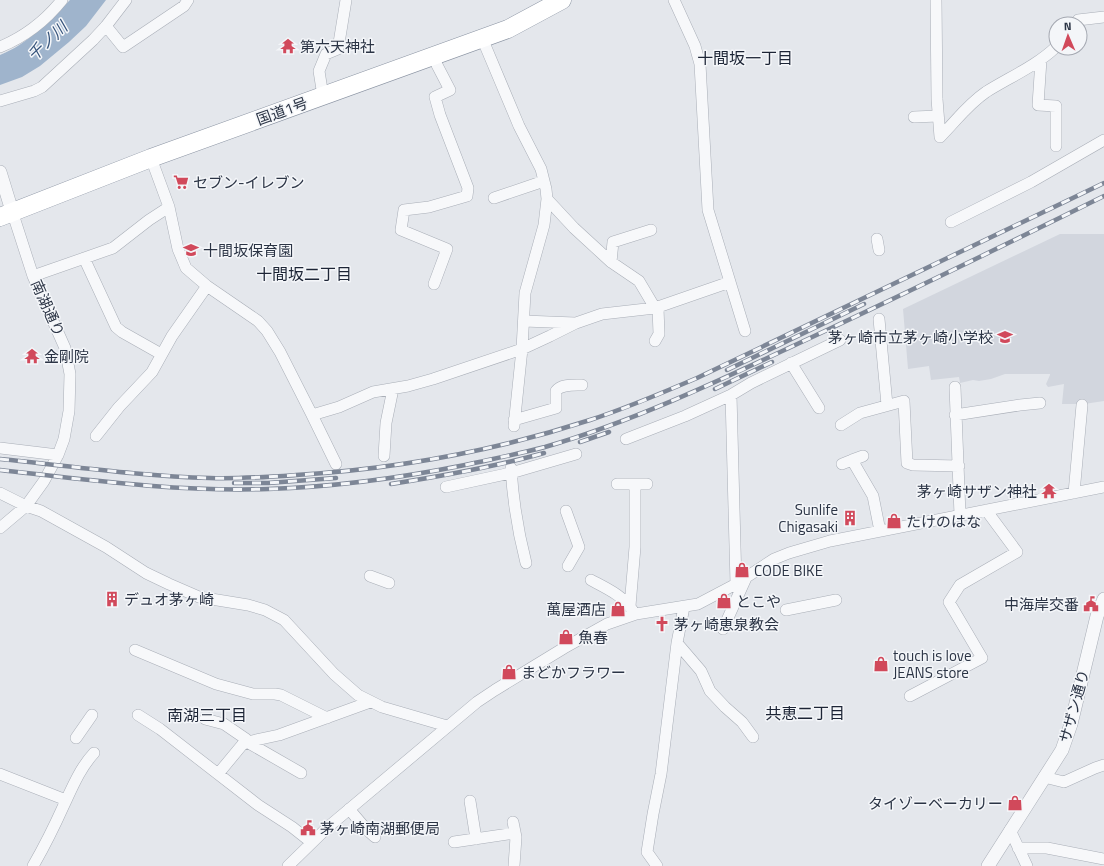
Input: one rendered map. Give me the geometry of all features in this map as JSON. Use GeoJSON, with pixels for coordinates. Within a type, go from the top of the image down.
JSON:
{"type":"FeatureCollection","features":[{"type":"Feature","properties":{"kind":"highway","name":"国道1号"},"geometry":{"type":"LineString","coordinates":[[6,214],[151,158],[508,29],[555,2]]}},
{"type":"Feature","properties":{"kind":"street"},"geometry":{"type":"LineString","coordinates":[[49,14],[51,0]]}},
{"type":"Feature","properties":{"kind":"street"},"geometry":{"type":"LineString","coordinates":[[0,47],[11,42],[34,27],[62,0]]}},
{"type":"Feature","properties":{"kind":"street"},"geometry":{"type":"LineString","coordinates":[[0,101],[34,91],[42,87],[93,40],[126,0]]}},
{"type":"Feature","properties":{"kind":"street"},"geometry":{"type":"LineString","coordinates":[[106,26],[123,47],[178,10],[188,0]]}},
{"type":"Feature","properties":{"kind":"street"},"geometry":{"type":"LineString","coordinates":[[323,96],[318,71],[326,54],[338,49],[346,0]]}},
{"type":"Feature","properties":{"kind":"street"},"geometry":{"type":"LineString","coordinates":[[674,0],[695,46],[700,64],[708,210],[745,331]]}},
{"type":"Feature","properties":{"kind":"street"},"geometry":{"type":"LineString","coordinates":[[936,0],[938,116],[940,137],[968,105],[986,92],[1041,60],[1048,54]]}},
{"type":"Feature","properties":{"kind":"street"},"geometry":{"type":"LineString","coordinates":[[1088,19],[1104,17]]}},
{"type":"Feature","properties":{"kind":"street"},"geometry":{"type":"LineString","coordinates":[[482,38],[519,126],[541,169],[547,199],[544,225],[525,293],[522,349],[514,423],[556,408],[556,391],[560,386],[582,385]]}},
{"type":"Feature","properties":{"kind":"street"},"geometry":{"type":"LineString","coordinates":[[434,55],[437,65],[450,90],[435,96],[440,115],[468,188],[467,196],[429,207],[404,210],[401,230],[447,248],[434,284]]}},
{"type":"Feature","properties":{"kind":"street"},"geometry":{"type":"LineString","coordinates":[[1041,60],[1038,105],[1056,106],[1056,146]]}},
{"type":"Feature","properties":{"kind":"street"},"geometry":{"type":"LineString","coordinates":[[914,117],[938,116]]}},
{"type":"Feature","properties":{"kind":"street"},"geometry":{"type":"LineString","coordinates":[[951,222],[1030,182],[1104,140]]}},
{"type":"Feature","properties":{"kind":"street"},"geometry":{"type":"LineString","coordinates":[[151,158],[168,207],[182,261],[186,268],[207,286],[258,321],[267,331],[280,352],[336,464]]}},
{"type":"Feature","properties":{"kind":"street"},"geometry":{"type":"LineString","coordinates":[[0,172],[6,214]]}},
{"type":"Feature","properties":{"kind":"street"},"geometry":{"type":"LineString","coordinates":[[494,198],[544,181]]}},
{"type":"Feature","properties":{"kind":"street"},"geometry":{"type":"LineString","coordinates":[[547,199],[574,228],[611,262],[639,281],[656,308],[659,334],[655,341]]}},
{"type":"Feature","properties":{"kind":"street"},"geometry":{"type":"LineString","coordinates":[[33,276],[113,248],[168,207]]}},
{"type":"Feature","properties":{"kind":"street","name":"南湖通り"},"geometry":{"type":"LineString","coordinates":[[0,528],[26,506],[44,481],[58,455],[64,438],[68,417],[70,374],[65,348],[6,214]]}},
{"type":"Feature","properties":{"kind":"street"},"geometry":{"type":"LineString","coordinates":[[611,262],[613,242],[650,230]]}},
{"type":"Feature","properties":{"kind":"street"},"geometry":{"type":"LineString","coordinates":[[84,258],[116,327],[122,332],[161,354]]}},
{"type":"Feature","properties":{"kind":"street"},"geometry":{"type":"LineString","coordinates":[[312,415],[339,407],[373,392],[408,386],[433,379],[522,349],[576,323],[602,314],[656,308],[730,282]]}},
{"type":"Feature","properties":{"kind":"street"},"geometry":{"type":"LineString","coordinates":[[96,436],[119,407],[152,372],[161,354],[188,311],[207,286]]}},
{"type":"Feature","properties":{"kind":"street"},"geometry":{"type":"LineString","coordinates":[[879,319],[887,405]]}},
{"type":"Feature","properties":{"kind":"street"},"geometry":{"type":"LineString","coordinates":[[524,322],[576,323]]}},
{"type":"Feature","properties":{"kind":"street"},"geometry":{"type":"LineString","coordinates":[[626,439],[685,416],[731,395],[751,383],[840,340]]}},
{"type":"Feature","properties":{"kind":"street"},"geometry":{"type":"LineString","coordinates":[[791,364],[819,408]]}},
{"type":"Feature","properties":{"kind":"street"},"geometry":{"type":"LineString","coordinates":[[954,388],[959,466],[960,515]]}},
{"type":"Feature","properties":{"kind":"street"},"geometry":{"type":"LineString","coordinates":[[384,456],[386,423],[393,389]]}},
{"type":"Feature","properties":{"kind":"street"},"geometry":{"type":"LineString","coordinates":[[731,395],[736,584]]}},
{"type":"Feature","properties":{"kind":"street"},"geometry":{"type":"LineString","coordinates":[[841,425],[860,413],[904,401],[907,462],[913,465],[959,466]]}},
{"type":"Feature","properties":{"kind":"street"},"geometry":{"type":"LineString","coordinates":[[956,415],[1040,403]]}},
{"type":"Feature","properties":{"kind":"street"},"geometry":{"type":"LineString","coordinates":[[1074,493],[1082,405]]}},
{"type":"Feature","properties":{"kind":"street"},"geometry":{"type":"LineString","coordinates":[[0,448],[58,455]]}},
{"type":"Feature","properties":{"kind":"street"},"geometry":{"type":"LineString","coordinates":[[446,487],[576,454]]}},
{"type":"Feature","properties":{"kind":"street"},"geometry":{"type":"LineString","coordinates":[[863,456],[847,462],[873,496],[880,531]]}},
{"type":"Feature","properties":{"kind":"street"},"geometry":{"type":"LineString","coordinates":[[511,471],[513,498],[526,563]]}},
{"type":"Feature","properties":{"kind":"street"},"geometry":{"type":"LineString","coordinates":[[617,484],[641,484],[633,610]]}},
{"type":"Feature","properties":{"kind":"street"},"geometry":{"type":"LineString","coordinates":[[288,866],[311,842],[349,809],[477,702],[564,648],[633,610],[684,607],[698,604],[736,584],[774,559],[830,541],[1104,487]]}},
{"type":"Feature","properties":{"kind":"street"},"geometry":{"type":"LineString","coordinates":[[0,493],[26,506],[41,511],[106,547],[146,573],[169,584],[199,596],[248,605],[265,610],[284,620],[334,674],[358,695],[382,707],[448,726]]}},
{"type":"Feature","properties":{"kind":"street"},"geometry":{"type":"LineString","coordinates":[[910,696],[982,658],[949,602],[960,585],[1017,552],[986,510]]}},
{"type":"Feature","properties":{"kind":"street"},"geometry":{"type":"LineString","coordinates":[[565,519],[579,547],[568,566]]}},
{"type":"Feature","properties":{"kind":"street"},"geometry":{"type":"LineString","coordinates":[[370,576],[389,583]]}},
{"type":"Feature","properties":{"kind":"street"},"geometry":{"type":"LineString","coordinates":[[723,629],[746,577]]}},
{"type":"Feature","properties":{"kind":"street"},"geometry":{"type":"LineString","coordinates":[[591,580],[614,593],[633,610]]}},
{"type":"Feature","properties":{"kind":"street","name":"サザン通り"},"geometry":{"type":"LineString","coordinates":[[988,866],[1062,750],[1071,724],[1097,616],[1104,599]]}},
{"type":"Feature","properties":{"kind":"street"},"geometry":{"type":"LineString","coordinates":[[786,610],[836,600]]}},
{"type":"Feature","properties":{"kind":"street"},"geometry":{"type":"LineString","coordinates":[[657,866],[646,852],[662,767],[677,643],[684,607]]}},
{"type":"Feature","properties":{"kind":"street"},"geometry":{"type":"LineString","coordinates":[[677,643],[701,671],[710,691],[742,722],[754,737]]}},
{"type":"Feature","properties":{"kind":"street"},"geometry":{"type":"LineString","coordinates":[[135,650],[216,684],[253,694],[281,695],[327,718]]}},
{"type":"Feature","properties":{"kind":"street"},"geometry":{"type":"LineString","coordinates":[[218,774],[242,744],[279,735],[370,702]]}},
{"type":"Feature","properties":{"kind":"street"},"geometry":{"type":"LineString","coordinates":[[76,738],[92,715]]}},
{"type":"Feature","properties":{"kind":"street"},"geometry":{"type":"LineString","coordinates":[[138,715],[160,729],[258,805],[292,827],[311,842]]}},
{"type":"Feature","properties":{"kind":"street"},"geometry":{"type":"LineString","coordinates":[[205,719],[224,724],[246,739],[247,742],[301,773]]}},
{"type":"Feature","properties":{"kind":"street"},"geometry":{"type":"LineString","coordinates":[[33,866],[81,770],[94,753]]}},
{"type":"Feature","properties":{"kind":"street"},"geometry":{"type":"LineString","coordinates":[[1044,777],[1064,782],[1104,765]]}},
{"type":"Feature","properties":{"kind":"street"},"geometry":{"type":"LineString","coordinates":[[0,774],[66,800]]}},
{"type":"Feature","properties":{"kind":"street"},"geometry":{"type":"LineString","coordinates":[[470,801],[476,839]]}},
{"type":"Feature","properties":{"kind":"street"},"geometry":{"type":"LineString","coordinates":[[349,809],[375,837]]}},
{"type":"Feature","properties":{"kind":"street"},"geometry":{"type":"LineString","coordinates":[[454,842],[476,839],[514,828],[516,837],[514,866]]}},
{"type":"Feature","properties":{"kind":"street"},"geometry":{"type":"LineString","coordinates":[[1010,830],[1027,866]]}},
{"type":"Feature","properties":{"kind":"street"},"geometry":{"type":"LineString","coordinates":[[1018,848],[1047,848],[1104,859]]}},
{"type":"Feature","properties":{"kind":"shaded area","name":"茅ヶ崎市立茅ヶ崎小学校"},"geometry":{"type":"Polygon","coordinates":[[[1060,234],[1104,234],[1104,401],[1084,404],[1062,404],[1064,384],[1048,387],[1046,384],[1050,374],[1005,374],[991,379],[979,381],[973,380],[960,383],[959,377],[931,380],[929,366],[908,369],[903,309],[1060,234]]]}},
{"type":"Feature","properties":{"kind":"water","name":"千ノ川"},"geometry":{"type":"Polygon","coordinates":[[[70,0],[106,0],[86,26],[40,66],[22,77],[0,85],[0,55],[20,45],[29,38],[46,24],[70,0]]]}},
{"type":"Feature","properties":{"kind":"railway"},"geometry":{"type":"LineString","coordinates":[[0,459],[158,475],[242,478],[371,468],[445,457],[518,441],[604,415],[697,378],[1104,183]]}},
{"type":"Feature","properties":{"kind":"railway"},"geometry":{"type":"LineString","coordinates":[[0,470],[167,487],[201,489],[268,489],[342,484],[392,478],[465,465],[535,450],[609,426],[702,388],[871,309],[1104,196]]}},
{"type":"Feature","properties":{"kind":"railway"},"geometry":{"type":"LineString","coordinates":[[727,370],[864,304]]}},
{"type":"Feature","properties":{"kind":"railway"},"geometry":{"type":"LineString","coordinates":[[715,389],[772,362]]}},
{"type":"Feature","properties":{"kind":"railway"},"geometry":{"type":"LineString","coordinates":[[580,442],[609,432]]}},
{"type":"Feature","properties":{"kind":"railway"},"geometry":{"type":"LineString","coordinates":[[391,484],[468,471],[544,453]]}},
{"type":"Feature","properties":{"kind":"railway"},"geometry":{"type":"LineString","coordinates":[[234,483],[268,483],[336,478]]}},
{"type":"Feature","properties":{"kind":"place","name":"第六天神社"},"geometry":{"type":"Point","coordinates":[288,46]}},
{"type":"Feature","properties":{"kind":"place","name":"セブン-イレブン"},"geometry":{"type":"Point","coordinates":[181,182]}},
{"type":"Feature","properties":{"kind":"place","name":"十間坂保育園"},"geometry":{"type":"Point","coordinates":[191,250]}},
{"type":"Feature","properties":{"kind":"place","name":"茅ヶ崎市立茅ヶ崎小学校"},"geometry":{"type":"Point","coordinates":[1005,337]}},
{"type":"Feature","properties":{"kind":"place","name":"金剛院"},"geometry":{"type":"Point","coordinates":[32,356]}},
{"type":"Feature","properties":{"kind":"place","name":"茅ヶ崎サザン神社"},"geometry":{"type":"Point","coordinates":[1049,491]}},
{"type":"Feature","properties":{"kind":"place","name":"Sunlife Chigasaki"},"geometry":{"type":"Point","coordinates":[850,518]}},
{"type":"Feature","properties":{"kind":"place","name":"たけのはな"},"geometry":{"type":"Point","coordinates":[894,521]}},
{"type":"Feature","properties":{"kind":"place","name":"CODE BIKE"},"geometry":{"type":"Point","coordinates":[742,570]}},
{"type":"Feature","properties":{"kind":"place","name":"デュオ茅ヶ崎"},"geometry":{"type":"Point","coordinates":[112,599]}},
{"type":"Feature","properties":{"kind":"place","name":"とこや"},"geometry":{"type":"Point","coordinates":[724,601]}},
{"type":"Feature","properties":{"kind":"place","name":"中海岸交番"},"geometry":{"type":"Point","coordinates":[1091,604]}},
{"type":"Feature","properties":{"kind":"place","name":"萬屋酒店"},"geometry":{"type":"Point","coordinates":[618,609]}},
{"type":"Feature","properties":{"kind":"place","name":"茅ヶ崎恵泉教会"},"geometry":{"type":"Point","coordinates":[662,624]}},
{"type":"Feature","properties":{"kind":"place","name":"魚春"},"geometry":{"type":"Point","coordinates":[566,637]}},
{"type":"Feature","properties":{"kind":"place","name":"touch is love JEANS store"},"geometry":{"type":"Point","coordinates":[881,664]}},
{"type":"Feature","properties":{"kind":"place","name":"まどかフラワー"},"geometry":{"type":"Point","coordinates":[509,672]}},
{"type":"Feature","properties":{"kind":"place","name":"タイゾーベーカリー"},"geometry":{"type":"Point","coordinates":[1015,803]}},
{"type":"Feature","properties":{"kind":"place","name":"茅ヶ崎南湖郵便局"},"geometry":{"type":"Point","coordinates":[308,828]}},
{"type":"Feature","properties":{"kind":"district","name":"十間坂一丁目"},"geometry":{"type":"Point","coordinates":[745,58]}},
{"type":"Feature","properties":{"kind":"district","name":"十間坂二丁目"},"geometry":{"type":"Point","coordinates":[304,274]}},
{"type":"Feature","properties":{"kind":"district","name":"共恵二丁目"},"geometry":{"type":"Point","coordinates":[805,713]}},
{"type":"Feature","properties":{"kind":"district","name":"南湖三丁目"},"geometry":{"type":"Point","coordinates":[207,715]}}]}
